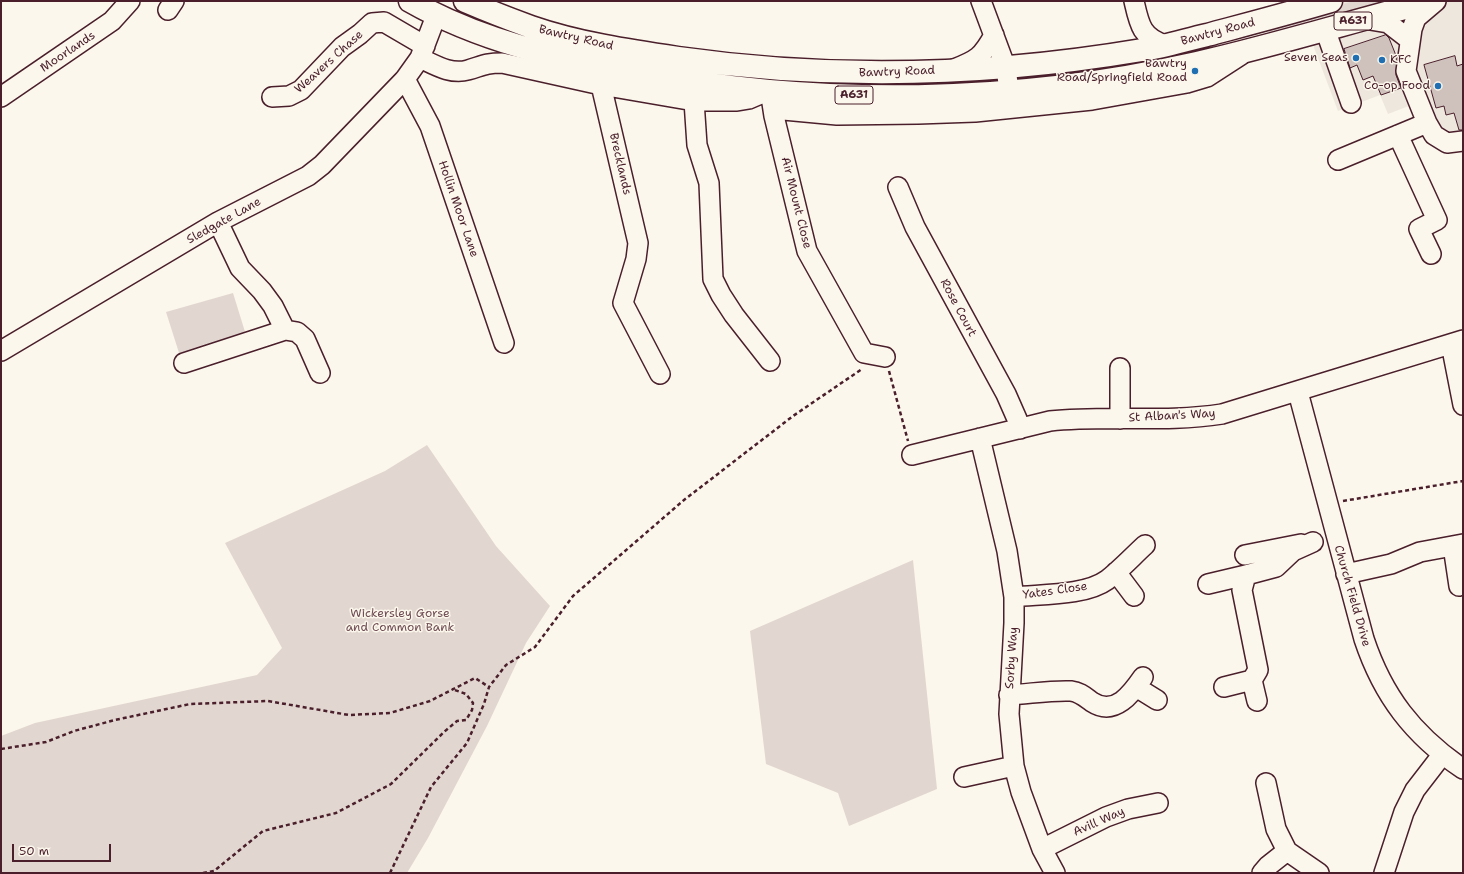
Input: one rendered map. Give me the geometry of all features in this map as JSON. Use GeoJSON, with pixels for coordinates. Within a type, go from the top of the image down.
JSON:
{"type":"FeatureCollection","features":[{"type":"Feature","properties":{"kind":"main road","name":"Bawtry Road"},"geometry":{"type":"LineString","coordinates":[[410,1],[436,16],[523,48],[581,62],[708,85],[772,100],[966,94],[1010,91],[1136,75],[1198,63],[1431,1]]}},
{"type":"Feature","properties":{"kind":"main road","name":"Bawtry Road"},"geometry":{"type":"LineString","coordinates":[[465,1],[532,27],[637,52],[715,63],[783,70],[861,74],[906,74],[1006,68],[1114,55],[1166,45],[1331,1]]}},
{"type":"Feature","properties":{"kind":"main road"},"geometry":{"type":"LineString","coordinates":[[957,70],[966,94]]}},
{"type":"Feature","properties":{"kind":"street","name":"Moorlands"},"geometry":{"type":"LineString","coordinates":[[1,97],[112,21],[130,1]]}},
{"type":"Feature","properties":{"kind":"street"},"geometry":{"type":"LineString","coordinates":[[981,1],[1006,68],[1010,91]]}},
{"type":"Feature","properties":{"kind":"street"},"geometry":{"type":"LineString","coordinates":[[1436,1],[1416,18],[1410,40],[1406,71],[1427,123],[1434,134],[1439,139],[1447,143],[1463,141]]}},
{"type":"Feature","properties":{"kind":"street"},"geometry":{"type":"LineString","coordinates":[[1136,10],[1146,34],[1157,43],[1166,45]]}},
{"type":"Feature","properties":{"kind":"street"},"geometry":{"type":"LineString","coordinates":[[1114,55],[1128,43],[1134,33],[1136,10]]}},
{"type":"Feature","properties":{"kind":"street"},"geometry":{"type":"LineString","coordinates":[[422,52],[436,16]]}},
{"type":"Feature","properties":{"kind":"street"},"geometry":{"type":"LineString","coordinates":[[1363,19],[1388,23],[1410,40]]}},
{"type":"Feature","properties":{"kind":"street","name":"Weavers Chase"},"geometry":{"type":"LineString","coordinates":[[272,97],[289,96],[301,90],[342,47],[372,23],[384,22],[422,52]]}},
{"type":"Feature","properties":{"kind":"street"},"geometry":{"type":"LineString","coordinates":[[1325,29],[1351,103]]}},
{"type":"Feature","properties":{"kind":"street"},"geometry":{"type":"LineString","coordinates":[[957,70],[985,52],[994,35]]}},
{"type":"Feature","properties":{"kind":"street","name":"Bawtry Road"},"geometry":{"type":"LineString","coordinates":[[422,52],[454,72],[468,70],[490,63],[502,63],[601,85],[694,101],[737,101],[749,99],[772,100],[837,115],[975,112],[1092,100],[1187,83],[1207,77],[1248,50]]}},
{"type":"Feature","properties":{"kind":"street","name":"Sledgate Lane"},"geometry":{"type":"LineString","coordinates":[[1,351],[218,222],[308,176],[322,165],[405,78],[422,52]]}},
{"type":"Feature","properties":{"kind":"street","name":"Hollin Moor Lane"},"geometry":{"type":"LineString","coordinates":[[405,78],[430,126],[504,343]]}},
{"type":"Feature","properties":{"kind":"street","name":"Brecklands"},"geometry":{"type":"LineString","coordinates":[[601,85],[638,243],[636,259],[624,295],[623,303],[660,374]]}},
{"type":"Feature","properties":{"kind":"street","name":"Air Mount Close"},"geometry":{"type":"LineString","coordinates":[[772,100],[807,251],[864,353]]}},
{"type":"Feature","properties":{"kind":"street"},"geometry":{"type":"LineString","coordinates":[[694,101],[697,145],[709,183],[714,280],[720,295],[770,361]]}},
{"type":"Feature","properties":{"kind":"street"},"geometry":{"type":"LineString","coordinates":[[1338,160],[1427,123]]}},
{"type":"Feature","properties":{"kind":"street"},"geometry":{"type":"LineString","coordinates":[[1398,135],[1437,220],[1419,229],[1431,254]]}},
{"type":"Feature","properties":{"kind":"street","name":"Rose Court"},"geometry":{"type":"LineString","coordinates":[[898,187],[915,227],[1006,394],[1018,420],[1020,429]]}},
{"type":"Feature","properties":{"kind":"street"},"geometry":{"type":"LineString","coordinates":[[218,222],[240,268],[262,291],[273,306],[285,330]]}},
{"type":"Feature","properties":{"kind":"street"},"geometry":{"type":"LineString","coordinates":[[184,363],[285,330],[297,332],[305,339],[320,373]]}},
{"type":"Feature","properties":{"kind":"street","name":"St Alban's Way"},"geometry":{"type":"LineString","coordinates":[[912,455],[1050,421],[1198,417],[1222,414],[1298,392],[1457,342],[1458,406]]}},
{"type":"Feature","properties":{"kind":"street"},"geometry":{"type":"LineString","coordinates":[[864,353],[885,357]]}},
{"type":"Feature","properties":{"kind":"street"},"geometry":{"type":"LineString","coordinates":[[1120,368],[1120,419]]}},
{"type":"Feature","properties":{"kind":"street","name":"Church Field Drive"},"geometry":{"type":"LineString","coordinates":[[1298,392],[1364,639],[1381,683],[1398,710],[1420,735],[1442,755],[1463,769]]}},
{"type":"Feature","properties":{"kind":"street","name":"Sorby Way"},"geometry":{"type":"LineString","coordinates":[[980,438],[1007,551],[1014,597],[1013,657],[1009,695],[1009,714],[1014,766],[1021,792],[1042,849],[1054,873]]}},
{"type":"Feature","properties":{"kind":"street"},"geometry":{"type":"LineString","coordinates":[[1244,555],[1336,538]]}},
{"type":"Feature","properties":{"kind":"street"},"geometry":{"type":"LineString","coordinates":[[1208,584],[1276,567],[1293,551],[1314,542]]}},
{"type":"Feature","properties":{"kind":"street","name":"Yates Close"},"geometry":{"type":"LineString","coordinates":[[1014,597],[1078,591],[1106,581],[1145,545]]}},
{"type":"Feature","properties":{"kind":"street"},"geometry":{"type":"LineString","coordinates":[[1346,574],[1391,564],[1420,552],[1458,545],[1459,586]]}},
{"type":"Feature","properties":{"kind":"street"},"geometry":{"type":"LineString","coordinates":[[1116,572],[1134,596]]}},
{"type":"Feature","properties":{"kind":"street"},"geometry":{"type":"LineString","coordinates":[[1246,575],[1242,590],[1258,670],[1252,680],[1257,702]]}},
{"type":"Feature","properties":{"kind":"street"},"geometry":{"type":"LineString","coordinates":[[1224,687],[1252,680]]}},
{"type":"Feature","properties":{"kind":"street"},"geometry":{"type":"LineString","coordinates":[[1009,695],[1071,691],[1082,694],[1099,706],[1108,707],[1116,705],[1124,700],[1140,682],[1157,700]]}},
{"type":"Feature","properties":{"kind":"street"},"geometry":{"type":"LineString","coordinates":[[1384,873],[1404,812],[1415,790],[1442,755]]}},
{"type":"Feature","properties":{"kind":"street"},"geometry":{"type":"LineString","coordinates":[[964,777],[1014,766]]}},
{"type":"Feature","properties":{"kind":"street"},"geometry":{"type":"LineString","coordinates":[[1266,783],[1276,829],[1287,851],[1319,873]]}},
{"type":"Feature","properties":{"kind":"street","name":"Avill Way"},"geometry":{"type":"LineString","coordinates":[[1042,849],[1106,817],[1128,809],[1158,803]]}},
{"type":"Feature","properties":{"kind":"street"},"geometry":{"type":"LineString","coordinates":[[1262,873],[1268,866],[1287,851]]}},
{"type":"Feature","properties":{"kind":"path"},"geometry":{"type":"LineString","coordinates":[[390,873],[431,787],[467,743],[484,704],[489,686],[506,665],[535,647],[573,596],[684,500],[793,416],[864,368],[864,353]]}},
{"type":"Feature","properties":{"kind":"path"},"geometry":{"type":"LineString","coordinates":[[885,357],[912,455]]}},
{"type":"Feature","properties":{"kind":"path"},"geometry":{"type":"LineString","coordinates":[[1328,503],[1463,481]]}},
{"type":"Feature","properties":{"kind":"path"},"geometry":{"type":"LineString","coordinates":[[1,749],[46,742],[74,731],[115,720],[190,704],[268,701],[349,715],[390,714],[430,701],[475,678],[489,686]]}},
{"type":"Feature","properties":{"kind":"path"},"geometry":{"type":"LineString","coordinates":[[203,873],[214,871],[263,831],[336,813],[391,784],[444,732],[457,721],[466,720],[472,710],[473,703],[466,694],[452,689]]}},
{"type":"Feature","properties":{"kind":"shaded area"},"geometry":{"type":"Polygon","coordinates":[[[1293,1],[1463,1],[1463,132],[1458,134],[1446,133],[1435,121],[1427,99],[1388,114],[1380,95],[1338,111],[1313,45],[1293,1]]]}},
{"type":"Feature","properties":{"kind":"green space"},"geometry":{"type":"Polygon","coordinates":[[[1354,1],[1393,1],[1270,35],[1267,25],[1354,1]]]}},
{"type":"Feature","properties":{"kind":"green space"},"geometry":{"type":"Polygon","coordinates":[[[233,293],[246,335],[180,356],[166,312],[233,293]]]}},
{"type":"Feature","properties":{"kind":"green space","name":"Wickersley Gorse and Common Bank"},"geometry":{"type":"Polygon","coordinates":[[[427,445],[496,546],[550,606],[526,643],[487,726],[428,838],[407,873],[1,873],[1,736],[35,723],[257,675],[282,648],[225,543],[385,471],[427,445]]]}},
{"type":"Feature","properties":{"kind":"green space"},"geometry":{"type":"Polygon","coordinates":[[[913,560],[937,789],[849,826],[838,793],[766,764],[750,631],[913,560]]]}},
{"type":"Feature","properties":{"kind":"building","name":"KFC"},"geometry":{"type":"Polygon","coordinates":[[[1386,35],[1389,38],[1397,58],[1396,75],[1401,88],[1381,95],[1373,76],[1363,80],[1357,65],[1350,68],[1344,49],[1386,35]]]}},
{"type":"Feature","properties":{"kind":"building"},"geometry":{"type":"Polygon","coordinates":[[[1455,56],[1457,66],[1463,64],[1463,130],[1459,130],[1454,113],[1446,115],[1444,106],[1436,108],[1424,65],[1455,56]]]}},
{"type":"Feature","properties":{"kind":"place","name":"Seven Seas"},"geometry":{"type":"Point","coordinates":[1356,58]}},
{"type":"Feature","properties":{"kind":"place","name":"KFC"},"geometry":{"type":"Point","coordinates":[1382,60]}},
{"type":"Feature","properties":{"kind":"place","name":"Bawtry Road/Springfield Road"},"geometry":{"type":"Point","coordinates":[1195,71]}},
{"type":"Feature","properties":{"kind":"place","name":"Co-op Food"},"geometry":{"type":"Point","coordinates":[1438,86]}}]}
